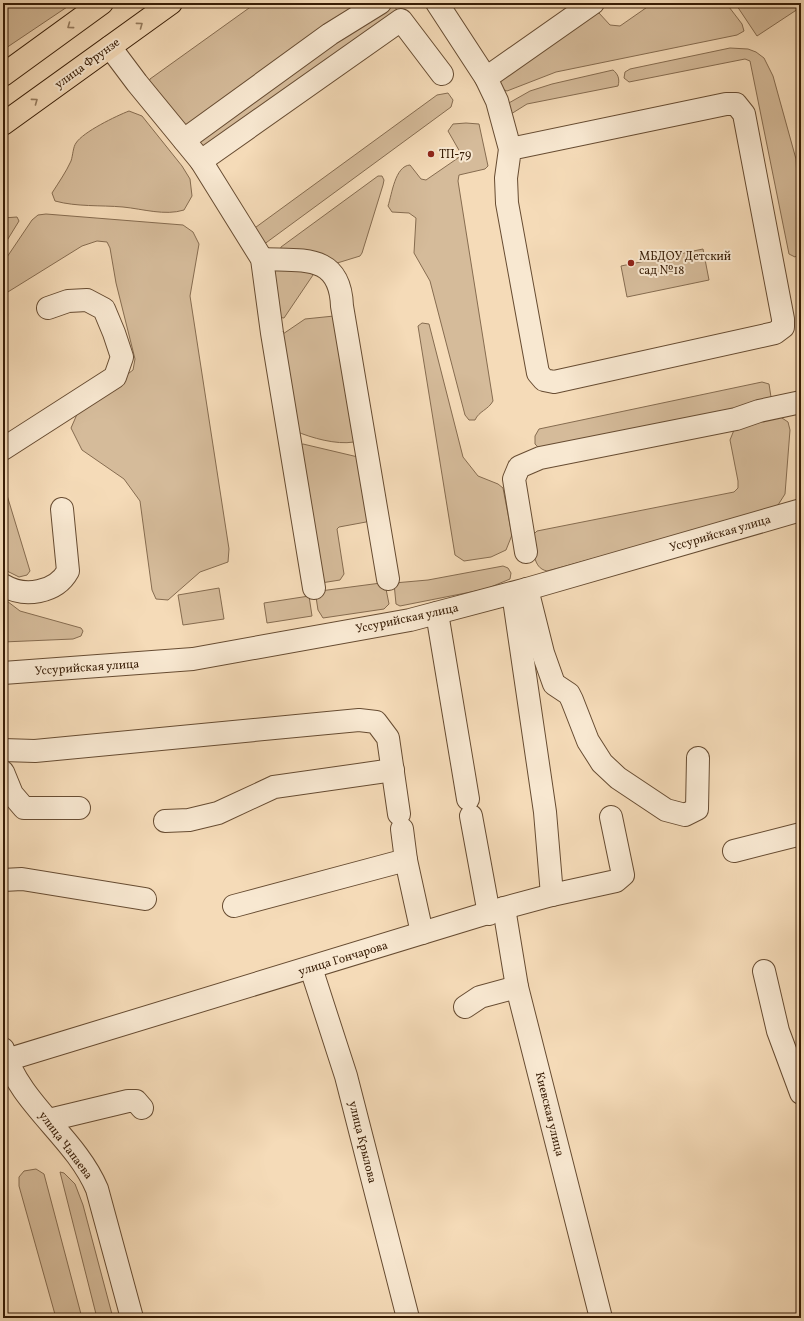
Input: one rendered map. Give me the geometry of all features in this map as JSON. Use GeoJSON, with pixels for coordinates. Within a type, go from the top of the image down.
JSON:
{"type":"FeatureCollection","features":[{"type":"Feature","properties":{"kind":"main road"},"geometry":{"type":"LineString","coordinates":[[3,75],[102,3]]}},
{"type":"Feature","properties":{"kind":"main road","name":"улица Фрунзе"},"geometry":{"type":"LineString","coordinates":[[3,124],[171,3]]}},
{"type":"Feature","properties":{"kind":"street"},"geometry":{"type":"LineString","coordinates":[[184,140],[330,34],[380,3]]}},
{"type":"Feature","properties":{"kind":"street"},"geometry":{"type":"LineString","coordinates":[[437,3],[486,78],[497,101],[510,149],[506,178],[507,203],[538,373],[544,380],[554,382],[775,333],[783,327],[783,319],[744,114],[736,104],[726,104],[510,149]]}},
{"type":"Feature","properties":{"kind":"street"},"geometry":{"type":"LineString","coordinates":[[486,78],[594,3]]}},
{"type":"Feature","properties":{"kind":"street"},"geometry":{"type":"LineString","coordinates":[[202,161],[401,20],[442,74]]}},
{"type":"Feature","properties":{"kind":"street"},"geometry":{"type":"LineString","coordinates":[[110,47],[202,161],[262,259],[272,334],[314,588]]}},
{"type":"Feature","properties":{"kind":"street"},"geometry":{"type":"LineString","coordinates":[[262,259],[314,262],[330,269],[341,293],[388,579]]}},
{"type":"Feature","properties":{"kind":"street"},"geometry":{"type":"LineString","coordinates":[[3,449],[115,377],[122,357],[104,309],[87,300],[68,301],[48,308]]}},
{"type":"Feature","properties":{"kind":"street"},"geometry":{"type":"LineString","coordinates":[[526,552],[514,478],[519,467],[540,458],[736,419],[759,411],[800,405]]}},
{"type":"Feature","properties":{"kind":"street"},"geometry":{"type":"LineString","coordinates":[[3,585],[26,592],[40,592],[60,583],[65,578],[68,571],[62,509]]}},
{"type":"Feature","properties":{"kind":"street","name":"Уссурийская улица"},"geometry":{"type":"LineString","coordinates":[[3,673],[193,659],[410,620],[520,591],[801,510]]}},
{"type":"Feature","properties":{"kind":"street"},"geometry":{"type":"LineString","coordinates":[[520,591],[554,684],[568,694],[588,741],[602,764],[618,778],[666,810],[685,815],[697,809],[698,758]]}},
{"type":"Feature","properties":{"kind":"street"},"geometry":{"type":"LineString","coordinates":[[520,591],[521,657],[544,812],[552,895]]}},
{"type":"Feature","properties":{"kind":"street","name":"Киевская улица"},"geometry":{"type":"LineString","coordinates":[[437,613],[470,807],[601,1318]]}},
{"type":"Feature","properties":{"kind":"street"},"geometry":{"type":"LineString","coordinates":[[521,657],[543,653]]}},
{"type":"Feature","properties":{"kind":"street"},"geometry":{"type":"LineString","coordinates":[[3,750],[34,750],[359,720],[376,722],[388,738],[406,860],[422,934]]}},
{"type":"Feature","properties":{"kind":"street"},"geometry":{"type":"LineString","coordinates":[[165,821],[189,820],[218,812],[274,787],[393,770]]}},
{"type":"Feature","properties":{"kind":"street"},"geometry":{"type":"LineString","coordinates":[[3,772],[12,794],[24,808],[79,808]]}},
{"type":"Feature","properties":{"kind":"street","name":"улица Гончарова"},"geometry":{"type":"LineString","coordinates":[[4,1057],[311,968],[496,911],[552,895],[616,880],[623,875],[610,817]]}},
{"type":"Feature","properties":{"kind":"street"},"geometry":{"type":"LineString","coordinates":[[734,851],[801,834]]}},
{"type":"Feature","properties":{"kind":"street"},"geometry":{"type":"LineString","coordinates":[[234,906],[406,860]]}},
{"type":"Feature","properties":{"kind":"street"},"geometry":{"type":"LineString","coordinates":[[3,880],[22,879],[145,899]]}},
{"type":"Feature","properties":{"kind":"street","name":"улица Крылова"},"geometry":{"type":"LineString","coordinates":[[311,968],[346,1076],[408,1318]]}},
{"type":"Feature","properties":{"kind":"street"},"geometry":{"type":"LineString","coordinates":[[764,971],[778,1031],[801,1093]]}},
{"type":"Feature","properties":{"kind":"street"},"geometry":{"type":"LineString","coordinates":[[465,1007],[480,997],[517,987]]}},
{"type":"Feature","properties":{"kind":"street","name":"улица Чапаева"},"geometry":{"type":"LineString","coordinates":[[4,1057],[29,1098],[49,1120],[90,1172],[97,1189],[132,1318]]}},
{"type":"Feature","properties":{"kind":"street"},"geometry":{"type":"LineString","coordinates":[[49,1120],[128,1101],[136,1101],[142,1108]]}},
{"type":"Feature","properties":{"kind":"shaded area"},"geometry":{"type":"Polygon","coordinates":[[[7,3],[73,3],[3,50],[3,7],[7,3]]]}},
{"type":"Feature","properties":{"kind":"shaded area"},"geometry":{"type":"Polygon","coordinates":[[[256,3],[367,3],[187,133],[148,84],[150,79],[256,3]]]}},
{"type":"Feature","properties":{"kind":"shaded area"},"geometry":{"type":"Polygon","coordinates":[[[384,3],[395,4],[397,13],[218,142],[199,148],[200,140],[384,3]]]}},
{"type":"Feature","properties":{"kind":"shaded area"},"geometry":{"type":"Polygon","coordinates":[[[653,3],[726,3],[742,24],[744,31],[737,35],[556,72],[507,91],[491,85],[593,13],[599,13],[610,25],[620,26],[653,3]]]}},
{"type":"Feature","properties":{"kind":"shaded area"},"geometry":{"type":"Polygon","coordinates":[[[735,3],[800,3],[801,7],[757,36],[735,3]]]}},
{"type":"Feature","properties":{"kind":"shaded area"},"geometry":{"type":"Polygon","coordinates":[[[730,48],[748,49],[756,52],[764,58],[773,76],[796,159],[801,252],[795,257],[789,254],[750,61],[745,59],[629,82],[624,78],[625,72],[630,69],[730,48]]]}},
{"type":"Feature","properties":{"kind":"shaded area"},"geometry":{"type":"Polygon","coordinates":[[[613,70],[618,77],[618,86],[527,104],[511,114],[500,108],[530,91],[552,84],[613,70]]]}},
{"type":"Feature","properties":{"kind":"shaded area"},"geometry":{"type":"Polygon","coordinates":[[[448,93],[453,100],[451,107],[263,245],[252,230],[437,95],[448,93]]]}},
{"type":"Feature","properties":{"kind":"shaded area"},"geometry":{"type":"Polygon","coordinates":[[[129,111],[142,116],[182,166],[190,179],[192,196],[184,210],[177,212],[154,212],[123,207],[89,206],[55,201],[52,193],[71,161],[76,143],[92,129],[129,111]]]}},
{"type":"Feature","properties":{"kind":"shaded area"},"geometry":{"type":"Polygon","coordinates":[[[453,124],[479,124],[488,166],[485,169],[459,175],[458,181],[493,401],[479,414],[475,420],[469,420],[465,415],[430,281],[414,253],[416,218],[409,213],[392,212],[388,206],[395,181],[401,170],[405,167],[410,165],[421,179],[426,180],[458,158],[460,152],[448,131],[453,124]]]}},
{"type":"Feature","properties":{"kind":"shaded area"},"geometry":{"type":"Polygon","coordinates":[[[378,176],[382,176],[384,180],[383,185],[360,256],[334,264],[280,251],[281,247],[378,176]]]}},
{"type":"Feature","properties":{"kind":"shaded area"},"geometry":{"type":"Polygon","coordinates":[[[46,214],[183,225],[193,232],[199,244],[190,296],[229,549],[228,562],[200,572],[168,600],[156,599],[152,590],[140,501],[124,479],[82,450],[71,428],[78,412],[133,370],[135,359],[116,283],[110,248],[107,242],[97,241],[82,246],[3,295],[3,263],[32,220],[38,215],[46,214]]]}},
{"type":"Feature","properties":{"kind":"shaded area"},"geometry":{"type":"Polygon","coordinates":[[[17,217],[19,221],[3,247],[3,218],[17,217]]]}},
{"type":"Feature","properties":{"kind":"shaded area"},"geometry":{"type":"Polygon","coordinates":[[[703,249],[709,280],[627,297],[621,266],[703,249]]]}},
{"type":"Feature","properties":{"kind":"shaded area"},"geometry":{"type":"Polygon","coordinates":[[[309,268],[313,275],[284,318],[277,317],[270,271],[309,268]]]}},
{"type":"Feature","properties":{"kind":"shaded area"},"geometry":{"type":"Polygon","coordinates":[[[334,316],[354,442],[347,443],[324,440],[295,431],[280,336],[305,319],[334,316]]]}},
{"type":"Feature","properties":{"kind":"shaded area"},"geometry":{"type":"Polygon","coordinates":[[[422,323],[429,324],[463,457],[478,476],[498,484],[503,488],[512,535],[506,550],[491,557],[464,561],[455,555],[418,326],[422,323]]]}},
{"type":"Feature","properties":{"kind":"shaded area"},"geometry":{"type":"Polygon","coordinates":[[[762,382],[769,384],[771,397],[766,402],[542,451],[535,444],[535,436],[539,429],[762,382]]]}},
{"type":"Feature","properties":{"kind":"shaded area"},"geometry":{"type":"Polygon","coordinates":[[[779,416],[788,422],[790,430],[785,494],[778,505],[763,513],[547,571],[542,569],[536,562],[532,536],[537,531],[734,492],[738,488],[738,481],[730,440],[734,430],[779,416]]]}},
{"type":"Feature","properties":{"kind":"shaded area"},"geometry":{"type":"Polygon","coordinates":[[[303,444],[358,457],[370,519],[366,522],[339,527],[337,529],[344,574],[340,580],[321,583],[297,446],[303,444]]]}},
{"type":"Feature","properties":{"kind":"shaded area"},"geometry":{"type":"Polygon","coordinates":[[[3,482],[30,571],[27,575],[19,577],[3,569],[3,482]]]}},
{"type":"Feature","properties":{"kind":"shaded area"},"geometry":{"type":"Polygon","coordinates":[[[503,566],[508,568],[511,573],[510,579],[486,589],[400,606],[396,604],[394,583],[428,580],[503,566]]]}},
{"type":"Feature","properties":{"kind":"shaded area"},"geometry":{"type":"Polygon","coordinates":[[[381,583],[386,589],[389,604],[384,609],[323,618],[318,610],[316,597],[320,591],[381,583]]]}},
{"type":"Feature","properties":{"kind":"shaded area"},"geometry":{"type":"Polygon","coordinates":[[[219,588],[224,619],[183,625],[178,595],[219,588]]]}},
{"type":"Feature","properties":{"kind":"shaded area"},"geometry":{"type":"Polygon","coordinates":[[[309,596],[312,616],[267,623],[264,603],[309,596]]]}},
{"type":"Feature","properties":{"kind":"shaded area"},"geometry":{"type":"Polygon","coordinates":[[[3,598],[20,611],[81,628],[83,631],[81,636],[73,639],[3,642],[3,598]]]}},
{"type":"Feature","properties":{"kind":"shaded area"},"geometry":{"type":"Polygon","coordinates":[[[36,1169],[44,1174],[82,1318],[56,1318],[19,1186],[19,1177],[24,1171],[36,1169]]]}},
{"type":"Feature","properties":{"kind":"shaded area"},"geometry":{"type":"Polygon","coordinates":[[[60,1172],[64,1173],[75,1184],[83,1205],[113,1318],[97,1318],[60,1172]]]}},
{"type":"Feature","properties":{"kind":"place","name":"ТП-79"},"geometry":{"type":"Point","coordinates":[431,154]}},
{"type":"Feature","properties":{"kind":"place","name":"МБДОУ Детский сад №18"},"geometry":{"type":"Point","coordinates":[631,263]}}]}
